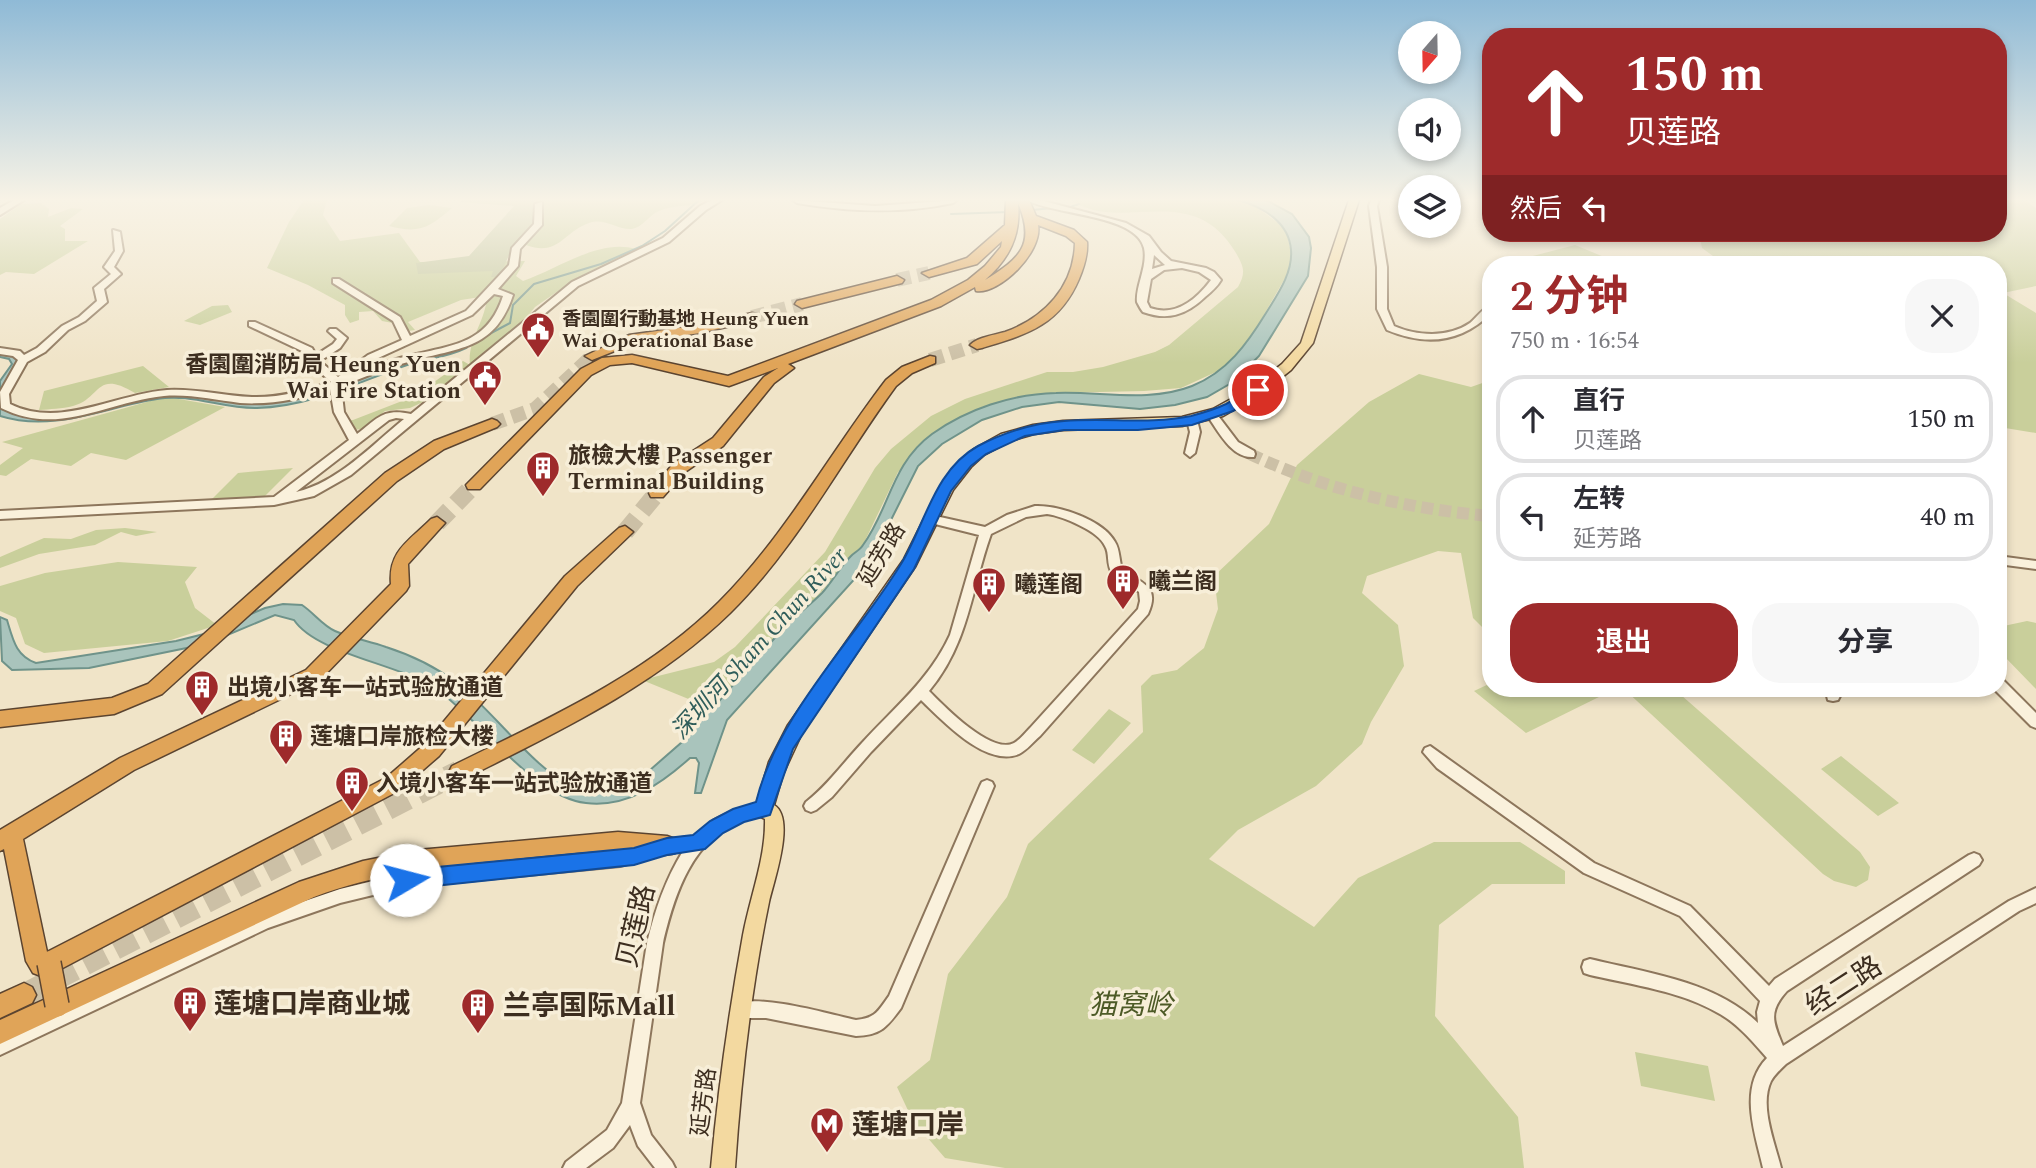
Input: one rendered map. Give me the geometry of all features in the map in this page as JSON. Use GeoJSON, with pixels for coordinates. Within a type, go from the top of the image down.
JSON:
{"type":"FeatureCollection","features":[{"type":"Feature","properties":{"kind":"highway"},"geometry":{"type":"LineString","coordinates":[[929,273],[972,261],[982,255]]}},
{"type":"Feature","properties":{"kind":"highway"},"geometry":{"type":"LineString","coordinates":[[474,485],[584,375],[602,363],[632,359],[729,382],[962,295],[1002,255]]}},
{"type":"Feature","properties":{"kind":"highway"},"geometry":{"type":"LineString","coordinates":[[657,493],[679,468],[718,442],[762,388],[783,369],[942,309],[1021,260],[1026,255]]}},
{"type":"Feature","properties":{"kind":"highway"},"geometry":{"type":"LineString","coordinates":[[977,345],[1026,328],[1053,313],[1067,294],[1079,255]]}},
{"type":"Feature","properties":{"kind":"highway"},"geometry":{"type":"LineString","coordinates":[[802,304],[897,280]]}},
{"type":"Feature","properties":{"kind":"highway"},"geometry":{"type":"LineString","coordinates":[[592,356],[634,338],[700,329],[752,317]]}},
{"type":"Feature","properties":{"kind":"highway"},"geometry":{"type":"LineString","coordinates":[[459,772],[577,712],[678,647],[720,611],[754,575],[891,383],[906,370],[930,360]]}},
{"type":"Feature","properties":{"kind":"highway"},"geometry":{"type":"LineString","coordinates":[[0,719],[114,706],[146,695],[164,682],[391,477],[428,451],[487,426]]}},
{"type":"Feature","properties":{"kind":"highway"},"geometry":{"type":"LineString","coordinates":[[437,523],[400,561],[398,588],[313,675],[117,769],[6,838],[40,965],[49,963],[393,785],[432,750],[576,576],[625,532]]}},
{"type":"Feature","properties":{"kind":"highway"},"geometry":{"type":"LineString","coordinates":[[0,1032],[307,889],[352,871],[410,861],[615,841],[648,842],[667,846]]}},
{"type":"Feature","properties":{"kind":"highway"},"geometry":{"type":"LineString","coordinates":[[49,963],[57,1005]]}},
{"type":"Feature","properties":{"kind":"highway"},"geometry":{"type":"LineString","coordinates":[[0,1006],[24,995]]}},
{"type":"Feature","properties":{"kind":"main road","name":"延芳路"},"geometry":{"type":"LineString","coordinates":[[723,1168],[726,1115],[756,915],[774,833],[774,815],[764,809],[770,782],[785,745],[909,565],[944,489],[965,463],[981,450],[1022,432],[1064,425],[1138,425],[1192,420],[1212,415],[1250,395],[1294,362],[1302,352],[1311,334],[1336,255]]}},
{"type":"Feature","properties":{"kind":"street"},"geometry":{"type":"LineString","coordinates":[[117,255],[109,267],[116,274],[99,288],[102,302],[82,319],[65,328],[41,350],[23,360],[8,384],[4,403],[11,411],[39,416],[87,411],[164,393],[185,392],[262,400],[336,387],[403,360],[472,342],[503,314],[508,295],[492,290]]}},
{"type":"Feature","properties":{"kind":"street"},"geometry":{"type":"LineString","coordinates":[[336,387],[372,357],[469,313],[513,266],[515,255]]}},
{"type":"Feature","properties":{"kind":"street"},"geometry":{"type":"LineString","coordinates":[[0,515],[267,502],[298,497],[327,485],[346,472],[575,284],[636,255]]}},
{"type":"Feature","properties":{"kind":"street"},"geometry":{"type":"LineString","coordinates":[[1147,277],[1158,268],[1178,267],[1206,270],[1216,280],[1178,314],[1154,313],[1142,307],[1150,255]]}},
{"type":"Feature","properties":{"kind":"street"},"geometry":{"type":"LineString","coordinates":[[1160,255],[1168,264],[1178,267]]}},
{"type":"Feature","properties":{"kind":"street"},"geometry":{"type":"LineString","coordinates":[[1380,255],[1382,309],[1390,328],[1414,336],[1447,335],[1471,326],[1482,316]]}},
{"type":"Feature","properties":{"kind":"street"},"geometry":{"type":"LineString","coordinates":[[335,281],[397,319],[407,340]]}},
{"type":"Feature","properties":{"kind":"street"},"geometry":{"type":"LineString","coordinates":[[252,324],[309,350],[336,387],[335,407],[356,441]]}},
{"type":"Feature","properties":{"kind":"street"},"geometry":{"type":"LineString","coordinates":[[316,359],[337,346],[342,338],[333,331]]}},
{"type":"Feature","properties":{"kind":"street"},"geometry":{"type":"LineString","coordinates":[[0,351],[16,353],[23,360]]}},
{"type":"Feature","properties":{"kind":"street"},"geometry":{"type":"LineString","coordinates":[[1212,415],[1234,445],[1250,454]]}},
{"type":"Feature","properties":{"kind":"street"},"geometry":{"type":"LineString","coordinates":[[267,502],[285,496],[388,416],[411,417]]}},
{"type":"Feature","properties":{"kind":"street"},"geometry":{"type":"LineString","coordinates":[[1190,453],[1195,432],[1192,420]]}},
{"type":"Feature","properties":{"kind":"street"},"geometry":{"type":"LineString","coordinates":[[317,472],[315,482],[327,485]]}},
{"type":"Feature","properties":{"kind":"street"},"geometry":{"type":"LineString","coordinates":[[921,692],[986,746],[1011,751],[1027,739],[1144,611],[1147,594],[1144,588],[1119,573],[1114,566],[1110,543],[1075,517],[1051,509],[1027,511],[985,532],[931,519]]}},
{"type":"Feature","properties":{"kind":"street"},"geometry":{"type":"LineString","coordinates":[[811,806],[829,794],[864,750],[921,692],[949,652],[957,634],[985,532]]}},
{"type":"Feature","properties":{"kind":"street"},"geometry":{"type":"LineString","coordinates":[[2007,561],[2036,565]]}},
{"type":"Feature","properties":{"kind":"street"},"geometry":{"type":"LineString","coordinates":[[2007,693],[2036,722]]}},
{"type":"Feature","properties":{"kind":"street"},"geometry":{"type":"LineString","coordinates":[[1430,752],[1442,764],[1588,868],[1685,911],[1768,997]]}},
{"type":"Feature","properties":{"kind":"street"},"geometry":{"type":"LineString","coordinates":[[742,1010],[766,1010],[856,1028],[871,1027],[883,1018],[905,980],[939,894],[987,786]]}},
{"type":"Feature","properties":{"kind":"street","name":"贝莲路"},"geometry":{"type":"LineString","coordinates":[[572,1168],[611,1140],[622,1126],[631,1103],[660,917],[674,877],[698,843],[717,827],[740,815],[764,809]]}},
{"type":"Feature","properties":{"kind":"street"},"geometry":{"type":"LineString","coordinates":[[0,1047],[264,922],[305,906],[406,880],[620,859],[667,846],[698,843]]}},
{"type":"Feature","properties":{"kind":"street"},"geometry":{"type":"LineString","coordinates":[[1780,1058],[1765,1021],[1764,1009],[1768,997],[1781,985],[1974,860]]}},
{"type":"Feature","properties":{"kind":"street","name":"经二路"},"geometry":{"type":"LineString","coordinates":[[1772,1168],[1760,1118],[1759,1090],[1765,1073],[1780,1058],[2014,906],[2036,895]]}},
{"type":"Feature","properties":{"kind":"street"},"geometry":{"type":"LineString","coordinates":[[1590,967],[1700,997],[1724,1007],[1739,1017],[1780,1058]]}},
{"type":"Feature","properties":{"kind":"street","name":"贝莲路"},"geometry":{"type":"LineString","coordinates":[[631,1103],[644,1140],[666,1168]]}},
{"type":"Feature","properties":{"kind":"green space"},"geometry":{"type":"Polygon","coordinates":[[[0,255],[66,255],[34,274],[6,272],[0,275],[0,255]]]}},
{"type":"Feature","properties":{"kind":"green space"},"geometry":{"type":"Polygon","coordinates":[[[273,255],[415,255],[420,262],[525,261],[516,276],[523,281],[583,255],[625,255],[577,278],[535,307],[521,325],[423,402],[410,408],[385,411],[363,429],[351,430],[345,421],[415,396],[463,361],[470,365],[471,347],[484,314],[487,296],[461,300],[408,322],[415,330],[402,332],[398,324],[382,321],[373,311],[359,312],[359,320],[350,323],[345,315],[345,305],[308,285],[267,268],[273,255]]]}},
{"type":"Feature","properties":{"kind":"green space"},"geometry":{"type":"Polygon","coordinates":[[[509,255],[499,277],[491,277],[493,271],[418,274],[416,263],[469,256],[509,255]]]}},
{"type":"Feature","properties":{"kind":"green space"},"geometry":{"type":"Polygon","coordinates":[[[1237,255],[1292,255],[1288,273],[1246,346],[1218,371],[1181,388],[1055,393],[1016,397],[982,407],[898,472],[862,547],[851,555],[818,596],[713,709],[642,680],[714,662],[735,647],[825,552],[875,468],[891,449],[931,416],[965,399],[1047,372],[1073,372],[1103,367],[1155,352],[1169,345],[1238,287],[1243,270],[1237,255]]]}},
{"type":"Feature","properties":{"kind":"green space"},"geometry":{"type":"Polygon","coordinates":[[[1598,255],[1602,256],[1533,256],[1598,255]]]}},
{"type":"Feature","properties":{"kind":"green space"},"geometry":{"type":"Polygon","coordinates":[[[1711,255],[2036,255],[2036,286],[2007,292],[2007,256],[1711,255]]]}},
{"type":"Feature","properties":{"kind":"green space"},"geometry":{"type":"Polygon","coordinates":[[[2007,295],[2036,313],[2036,433],[2007,428],[2007,295]]]}},
{"type":"Feature","properties":{"kind":"green space"},"geometry":{"type":"Polygon","coordinates":[[[228,305],[232,312],[200,325],[184,321],[212,306],[228,305]]]}},
{"type":"Feature","properties":{"kind":"green space"},"geometry":{"type":"Polygon","coordinates":[[[143,366],[169,387],[135,393],[122,386],[105,384],[73,406],[39,410],[44,391],[143,366]]]}},
{"type":"Feature","properties":{"kind":"green space","name":"猫窝岭"},"geometry":{"type":"Polygon","coordinates":[[[1419,374],[1471,387],[1482,383],[1482,627],[1473,618],[1461,553],[1438,551],[1367,576],[1362,593],[1398,625],[1404,666],[1371,722],[1362,744],[1316,786],[1238,830],[1209,859],[1314,927],[1358,878],[1434,842],[1520,842],[1565,871],[1565,884],[1492,884],[1439,925],[1435,1016],[1518,1117],[1524,1168],[1005,1168],[945,1158],[913,1121],[897,1087],[930,1060],[948,974],[1007,897],[1028,844],[1143,732],[1141,686],[1152,675],[1177,670],[1204,648],[1218,609],[1214,576],[1269,524],[1297,465],[1369,402],[1419,374]]]}},
{"type":"Feature","properties":{"kind":"green space"},"geometry":{"type":"Polygon","coordinates":[[[173,398],[225,407],[126,460],[91,453],[71,466],[31,459],[6,476],[0,475],[0,465],[23,448],[2,442],[154,400],[173,398]]]}},
{"type":"Feature","properties":{"kind":"green space"},"geometry":{"type":"Polygon","coordinates":[[[293,468],[264,497],[212,499],[238,473],[293,468]]]}},
{"type":"Feature","properties":{"kind":"green space"},"geometry":{"type":"Polygon","coordinates":[[[125,528],[157,532],[136,536],[121,532],[95,545],[39,554],[0,568],[0,557],[44,538],[71,539],[96,530],[125,528]]]}},
{"type":"Feature","properties":{"kind":"green space"},"geometry":{"type":"Polygon","coordinates":[[[118,562],[197,567],[185,582],[195,608],[217,625],[168,641],[44,653],[25,644],[16,618],[0,611],[0,586],[45,573],[118,562]]]}},
{"type":"Feature","properties":{"kind":"green space"},"geometry":{"type":"Polygon","coordinates":[[[2027,621],[2036,623],[2036,689],[2007,659],[2007,625],[2027,621]]]}},
{"type":"Feature","properties":{"kind":"green space"},"geometry":{"type":"Polygon","coordinates":[[[1482,687],[1482,697],[1599,697],[1526,733],[1474,691],[1482,687]]]}},
{"type":"Feature","properties":{"kind":"green space"},"geometry":{"type":"Polygon","coordinates":[[[1633,697],[1683,697],[1860,852],[1870,867],[1868,880],[1856,887],[1834,881],[1823,874],[1633,697]]]}},
{"type":"Feature","properties":{"kind":"green space"},"geometry":{"type":"Polygon","coordinates":[[[1109,709],[1131,723],[1094,764],[1072,750],[1109,709]]]}},
{"type":"Feature","properties":{"kind":"green space"},"geometry":{"type":"Polygon","coordinates":[[[1841,756],[1899,803],[1878,816],[1821,769],[1841,756]]]}},
{"type":"Feature","properties":{"kind":"green space"},"geometry":{"type":"Polygon","coordinates":[[[1635,1052],[1708,1066],[1715,1101],[1641,1086],[1635,1052]]]}},
{"type":"Feature","properties":{"kind":"water"},"geometry":{"type":"Polygon","coordinates":[[[1291,255],[1310,255],[1308,276],[1259,356],[1233,382],[1207,397],[1175,405],[1140,409],[1059,402],[1022,407],[982,420],[942,444],[918,466],[870,562],[727,720],[701,793],[695,793],[699,763],[696,758],[690,758],[655,785],[629,798],[601,804],[565,797],[525,771],[449,699],[431,686],[319,641],[294,620],[275,615],[206,644],[89,668],[12,670],[2,661],[0,617],[7,620],[20,652],[36,663],[176,641],[204,634],[265,608],[283,604],[302,605],[335,631],[405,654],[449,677],[470,694],[544,768],[572,785],[602,789],[631,782],[649,774],[650,770],[690,735],[704,713],[713,708],[787,625],[822,593],[847,560],[863,545],[899,473],[918,446],[932,434],[975,410],[1023,396],[1056,393],[1159,394],[1192,386],[1226,365],[1251,336],[1275,299],[1287,275],[1291,255]]]}},
{"type":"Feature","properties":{"kind":"water"},"geometry":{"type":"Polygon","coordinates":[[[464,346],[466,348],[459,351],[410,364],[335,392],[277,407],[244,408],[195,399],[170,398],[60,420],[40,422],[0,416],[0,381],[12,364],[9,359],[0,357],[0,353],[10,353],[20,361],[2,393],[2,408],[16,414],[42,417],[182,393],[227,401],[270,403],[405,361],[464,346]]]}},
{"type":"Feature","properties":{"kind":"waterway"},"geometry":{"type":"LineString","coordinates":[[463,348],[510,323],[513,305],[534,284],[601,264],[623,255]]}},
{"type":"Feature","properties":{"kind":"tunnel"},"geometry":{"type":"LineString","coordinates":[[897,280],[929,273]]}},
{"type":"Feature","properties":{"kind":"tunnel"},"geometry":{"type":"LineString","coordinates":[[752,317],[802,304]]}},
{"type":"Feature","properties":{"kind":"tunnel"},"geometry":{"type":"LineString","coordinates":[[930,360],[977,345]]}},
{"type":"Feature","properties":{"kind":"tunnel"},"geometry":{"type":"LineString","coordinates":[[492,424],[535,409],[592,356]]}},
{"type":"Feature","properties":{"kind":"tunnel"},"geometry":{"type":"LineString","coordinates":[[1250,454],[1308,478],[1368,496],[1482,515]]}},
{"type":"Feature","properties":{"kind":"tunnel"},"geometry":{"type":"LineString","coordinates":[[437,523],[474,485]]}},
{"type":"Feature","properties":{"kind":"tunnel"},"geometry":{"type":"LineString","coordinates":[[625,532],[657,493]]}},
{"type":"Feature","properties":{"kind":"tunnel"},"geometry":{"type":"LineString","coordinates":[[24,995],[459,772]]}},
{"type":"Feature","properties":{"kind":"place","name":"香園圍行動基地 Heung Yuen Wai Operational Base"},"geometry":{"type":"Point","coordinates":[538,359]}},
{"type":"Feature","properties":{"kind":"place","name":"香園圍消防局 Heung Yuen Wai Fire Station"},"geometry":{"type":"Point","coordinates":[485,407]}},
{"type":"Feature","properties":{"kind":"place","name":"旅檢大樓 Passenger Terminal Building"},"geometry":{"type":"Point","coordinates":[543,498]}},
{"type":"Feature","properties":{"kind":"place","name":"曦兰阁"},"geometry":{"type":"Point","coordinates":[1123,611]}},
{"type":"Feature","properties":{"kind":"place","name":"曦莲阁"},"geometry":{"type":"Point","coordinates":[989,614]}},
{"type":"Feature","properties":{"kind":"place","name":"出境小客车一站式验放通道"},"geometry":{"type":"Point","coordinates":[202,717]}},
{"type":"Feature","properties":{"kind":"place","name":"莲塘口岸旅检大楼"},"geometry":{"type":"Point","coordinates":[286,766]}},
{"type":"Feature","properties":{"kind":"place","name":"入境小客车一站式验放通道"},"geometry":{"type":"Point","coordinates":[352,813]}},
{"type":"Feature","properties":{"kind":"place","name":"莲塘口岸商业城"},"geometry":{"type":"Point","coordinates":[190,1033]}},
{"type":"Feature","properties":{"kind":"place","name":"兰亭国际Mall"},"geometry":{"type":"Point","coordinates":[478,1035]}},
{"type":"Feature","properties":{"kind":"place","name":"莲塘口岸"},"geometry":{"type":"Point","coordinates":[827,1154]}},
{"type":"Feature","properties":{"kind":"route"},"geometry":{"type":"LineString","coordinates":[[406,880],[634,857],[667,846],[698,843],[717,827],[740,815],[764,809],[770,782],[785,745],[909,565],[921,544],[944,489],[965,463],[981,450],[1022,432],[1064,425],[1113,426],[1192,420],[1229,408],[1258,390]]}},
{"type":"Feature","properties":{"kind":"water label","name":"深圳河 Sham Chun River"},"geometry":{"type":"Point","coordinates":[759,643]}}]}
